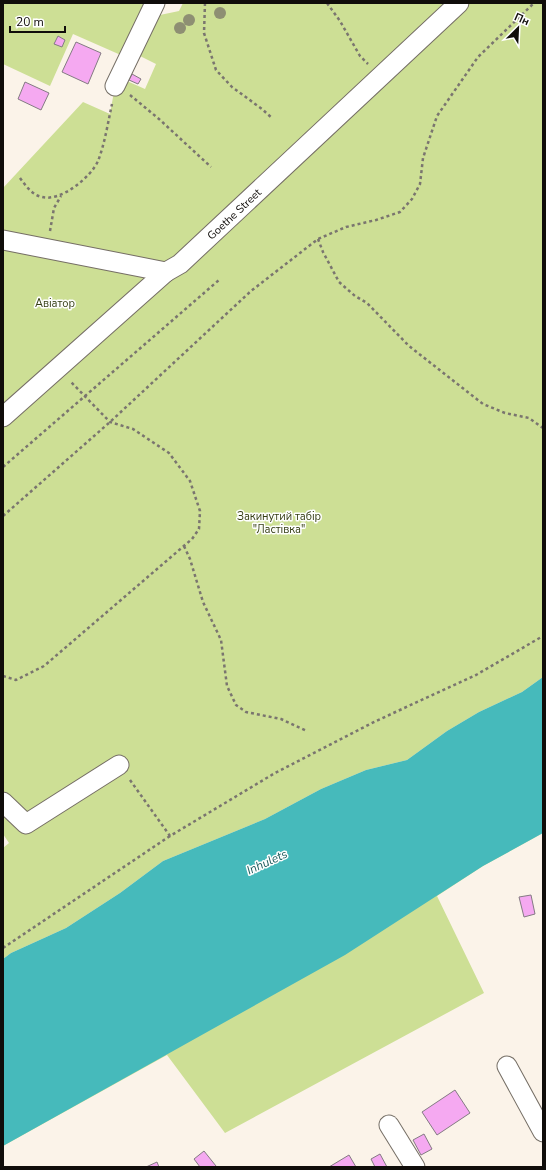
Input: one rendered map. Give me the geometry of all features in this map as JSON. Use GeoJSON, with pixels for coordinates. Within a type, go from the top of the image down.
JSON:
{"type":"FeatureCollection","features":[{"type":"Feature","properties":{"kind":"street"},"geometry":{"type":"LineString","coordinates":[[115,86],[155,3]]}},
{"type":"Feature","properties":{"kind":"street","name":"Goethe Street"},"geometry":{"type":"LineString","coordinates":[[3,417],[166,272],[184,260],[460,3]]}},
{"type":"Feature","properties":{"kind":"street"},"geometry":{"type":"LineString","coordinates":[[3,240],[166,272]]}},
{"type":"Feature","properties":{"kind":"street"},"geometry":{"type":"LineString","coordinates":[[3,802],[26,824],[120,765]]}},
{"type":"Feature","properties":{"kind":"street"},"geometry":{"type":"LineString","coordinates":[[507,1066],[543,1132]]}},
{"type":"Feature","properties":{"kind":"street"},"geometry":{"type":"LineString","coordinates":[[389,1125],[415,1167]]}},
{"type":"Feature","properties":{"kind":"path"},"geometry":{"type":"LineString","coordinates":[[205,3],[204,34],[216,70],[232,87],[272,118]]}},
{"type":"Feature","properties":{"kind":"path"},"geometry":{"type":"LineString","coordinates":[[327,3],[340,21],[360,56],[381,76]]}},
{"type":"Feature","properties":{"kind":"path"},"geometry":{"type":"LineString","coordinates":[[3,516],[110,422],[251,291],[318,239],[346,227],[376,220],[400,212],[412,200],[420,184],[423,158],[437,116],[478,57],[534,3]]}},
{"type":"Feature","properties":{"kind":"path"},"geometry":{"type":"LineString","coordinates":[[20,178],[36,195],[44,198],[61,195],[88,177],[98,161],[110,114],[115,86],[130,95],[159,119],[211,166]]}},
{"type":"Feature","properties":{"kind":"path"},"geometry":{"type":"LineString","coordinates":[[46,249],[54,208],[61,195]]}},
{"type":"Feature","properties":{"kind":"path"},"geometry":{"type":"LineString","coordinates":[[318,239],[323,252],[340,282],[355,296],[367,303],[409,346],[483,404],[505,413],[529,418],[543,428]]}},
{"type":"Feature","properties":{"kind":"path"},"geometry":{"type":"LineString","coordinates":[[3,467],[219,280]]}},
{"type":"Feature","properties":{"kind":"path"},"geometry":{"type":"LineString","coordinates":[[3,676],[16,680],[44,666],[192,539],[199,529],[200,511],[190,481],[169,453],[133,430],[110,422],[58,368]]}},
{"type":"Feature","properties":{"kind":"path"},"geometry":{"type":"LineString","coordinates":[[184,546],[190,558],[203,602],[221,640],[227,686],[236,705],[246,712],[281,719],[307,731]]}},
{"type":"Feature","properties":{"kind":"path"},"geometry":{"type":"LineString","coordinates":[[3,948],[170,836],[275,773],[376,721],[476,675],[543,636]]}},
{"type":"Feature","properties":{"kind":"path"},"geometry":{"type":"LineString","coordinates":[[120,765],[170,836]]}},
{"type":"Feature","properties":{"kind":"green space"},"geometry":{"type":"Polygon","coordinates":[[[3,3],[142,3],[148,6],[123,56],[73,34],[50,86],[3,64],[3,3]]]}},
{"type":"Feature","properties":{"kind":"green space","name":"Закинутий табір \"Ластівка\""},"geometry":{"type":"Polygon","coordinates":[[[183,3],[543,3],[543,677],[522,692],[479,712],[447,731],[407,760],[366,770],[321,789],[265,819],[163,861],[120,893],[66,928],[11,953],[3,959],[3,848],[9,843],[3,834],[3,188],[83,102],[110,114],[115,86],[120,78],[145,89],[156,64],[140,56],[160,15],[179,11],[183,3]]]}},
{"type":"Feature","properties":{"kind":"green space"},"geometry":{"type":"Polygon","coordinates":[[[543,833],[483,866],[437,896],[484,993],[225,1133],[167,1055],[3,1146],[3,1089],[543,833]]]}},
{"type":"Feature","properties":{"kind":"water","name":"Inhulets"},"geometry":{"type":"Polygon","coordinates":[[[543,677],[543,833],[483,866],[345,955],[3,1146],[3,959],[11,953],[66,928],[120,893],[163,861],[265,819],[321,789],[366,770],[407,760],[447,731],[479,712],[522,692],[543,677]]]}},
{"type":"Feature","properties":{"kind":"building"},"geometry":{"type":"Polygon","coordinates":[[[58,36],[65,40],[62,47],[54,44],[58,36]]]}},
{"type":"Feature","properties":{"kind":"building"},"geometry":{"type":"Polygon","coordinates":[[[76,42],[101,53],[88,84],[62,72],[76,42]]]}},
{"type":"Feature","properties":{"kind":"building"},"geometry":{"type":"Polygon","coordinates":[[[132,74],[141,79],[138,84],[129,80],[132,74]]]}},
{"type":"Feature","properties":{"kind":"building"},"geometry":{"type":"Polygon","coordinates":[[[25,82],[49,93],[41,110],[18,99],[25,82]]]}},
{"type":"Feature","properties":{"kind":"building"},"geometry":{"type":"Polygon","coordinates":[[[531,895],[535,914],[524,917],[519,897],[531,895]]]}},
{"type":"Feature","properties":{"kind":"building"},"geometry":{"type":"Polygon","coordinates":[[[455,1090],[470,1113],[437,1135],[422,1112],[455,1090]]]}},
{"type":"Feature","properties":{"kind":"building"},"geometry":{"type":"Polygon","coordinates":[[[424,1134],[432,1149],[421,1155],[413,1140],[424,1134]]]}},
{"type":"Feature","properties":{"kind":"building"},"geometry":{"type":"Polygon","coordinates":[[[204,1151],[216,1166],[215,1167],[200,1167],[194,1159],[204,1151]]]}},
{"type":"Feature","properties":{"kind":"building"},"geometry":{"type":"Polygon","coordinates":[[[380,1154],[387,1167],[375,1167],[371,1159],[380,1154]]]}},
{"type":"Feature","properties":{"kind":"building"},"geometry":{"type":"Polygon","coordinates":[[[349,1155],[356,1167],[329,1167],[349,1155]]]}},
{"type":"Feature","properties":{"kind":"building"},"geometry":{"type":"Polygon","coordinates":[[[157,1162],[159,1167],[146,1167],[157,1162]]]}},
{"type":"Feature","properties":{"kind":"park label","name":"Авіатор"},"geometry":{"type":"Point","coordinates":[55,303]}}]}
